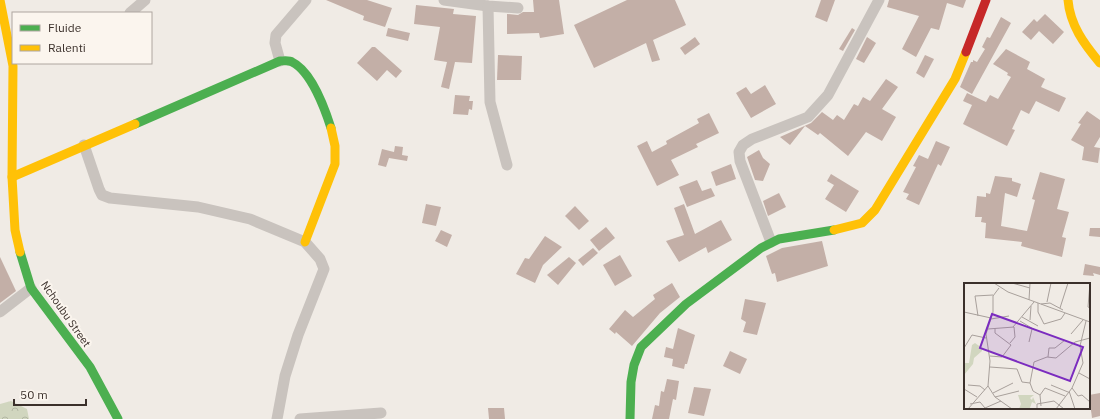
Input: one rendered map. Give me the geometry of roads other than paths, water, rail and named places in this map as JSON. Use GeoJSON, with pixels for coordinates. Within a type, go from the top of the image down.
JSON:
{"type":"FeatureCollection","features":[{"type":"Feature","properties":{"kind":"street","name":"Nchoubu Street"},"geometry":{"type":"LineString","coordinates":[[0,0],[4,47],[12,58]]}},
{"type":"Feature","properties":{"kind":"street"},"geometry":{"type":"LineString","coordinates":[[131,12],[145,0]]}},
{"type":"Feature","properties":{"kind":"street"},"geometry":{"type":"LineString","coordinates":[[280,61],[275,43],[276,35],[306,0]]}},
{"type":"Feature","properties":{"kind":"street"},"geometry":{"type":"LineString","coordinates":[[444,0],[488,6],[518,8]]}},
{"type":"Feature","properties":{"kind":"street"},"geometry":{"type":"LineString","coordinates":[[771,242],[740,161],[739,152],[743,145],[752,139],[808,117],[828,96],[879,0]]}},
{"type":"Feature","properties":{"kind":"street"},"geometry":{"type":"LineString","coordinates":[[630,419],[628,387],[636,356],[641,347],[686,304],[771,242],[791,236],[850,227],[862,223],[875,210],[956,79],[986,0]]}},
{"type":"Feature","properties":{"kind":"street"},"geometry":{"type":"LineString","coordinates":[[1068,0],[1068,8],[1075,29],[1100,63]]}},
{"type":"Feature","properties":{"kind":"street"},"geometry":{"type":"LineString","coordinates":[[488,6],[490,102],[507,165]]}},
{"type":"Feature","properties":{"kind":"street"},"geometry":{"type":"LineString","coordinates":[[12,177],[84,145],[178,107],[280,61],[290,60],[296,64],[311,81],[318,95],[328,121],[336,156],[331,177],[304,242]]}},
{"type":"Feature","properties":{"kind":"street","name":"Nchoubu Street"},"geometry":{"type":"LineString","coordinates":[[16,64],[12,177],[15,230],[23,266],[31,288],[90,367],[118,419]]}},
{"type":"Feature","properties":{"kind":"street"},"geometry":{"type":"LineString","coordinates":[[84,145],[102,195],[110,198],[198,207],[250,219],[304,242],[320,259],[324,269],[298,335],[285,376],[277,419]]}},
{"type":"Feature","properties":{"kind":"street"},"geometry":{"type":"LineString","coordinates":[[0,312],[31,288]]}},
{"type":"Feature","properties":{"kind":"street"},"geometry":{"type":"LineString","coordinates":[[300,419],[381,413]]}}]}
